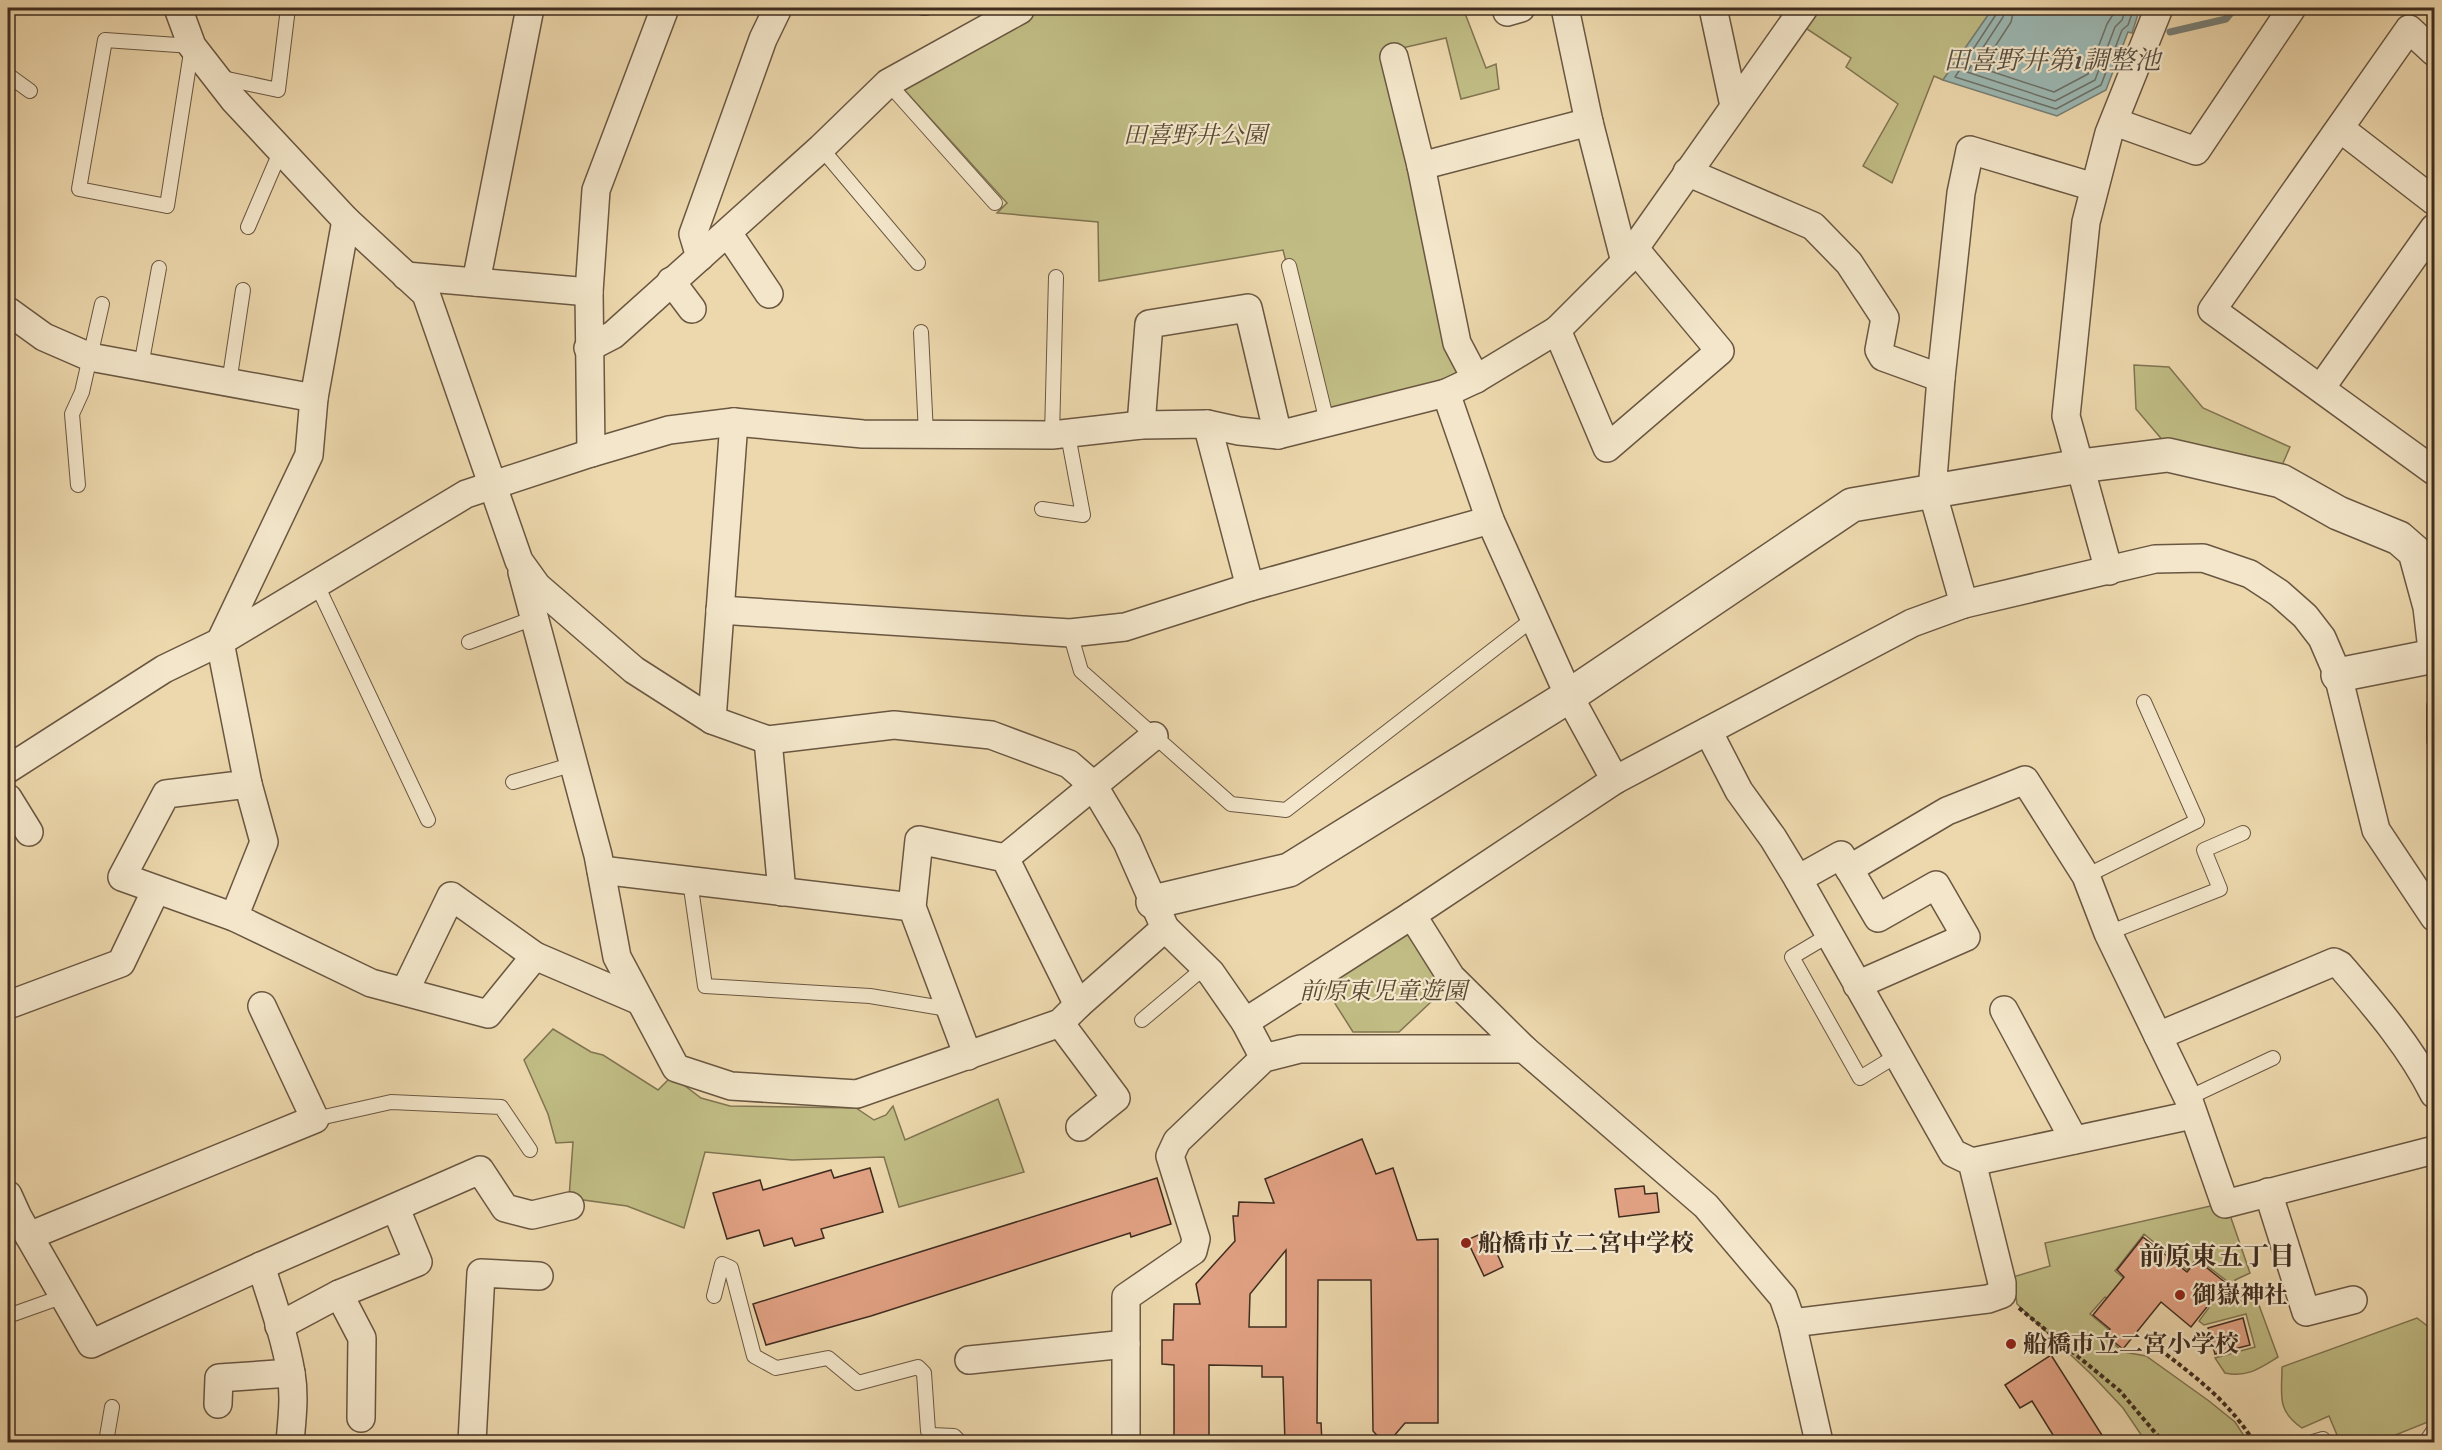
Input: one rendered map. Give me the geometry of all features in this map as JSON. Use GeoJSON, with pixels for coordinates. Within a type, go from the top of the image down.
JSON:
{"type":"FeatureCollection","features":[{"type":"Feature","properties":{"kind":"street"},"geometry":{"type":"LineString","coordinates":[[178,8],[192,46],[214,76],[346,220],[426,294],[519,561],[601,870],[617,957],[676,1068],[731,1086],[857,1094],[968,1056],[1069,1014],[1159,915],[1289,870],[1569,696],[1851,505],[2080,466],[2168,455],[2281,481],[2338,513],[2425,549],[2434,640]]}},
{"type":"Feature","properties":{"kind":"street"},"geometry":{"type":"LineString","coordinates":[[476,282],[530,8]]}},
{"type":"Feature","properties":{"kind":"street"},"geometry":{"type":"LineString","coordinates":[[591,453],[589,292],[596,190],[665,8]]}},
{"type":"Feature","properties":{"kind":"street"},"geometry":{"type":"LineString","coordinates":[[700,257],[693,234],[763,39],[778,8]]}},
{"type":"Feature","properties":{"kind":"street"},"geometry":{"type":"LineString","coordinates":[[1713,8],[1734,106]]}},
{"type":"Feature","properties":{"kind":"street"},"geometry":{"type":"LineString","coordinates":[[8,770],[164,669],[220,642],[466,494],[669,430],[734,422],[863,434],[1060,435],[1141,425],[1207,424],[1239,431],[1278,435],[1446,393],[1476,379],[1557,330],[1630,256],[1804,8]]}},
{"type":"Feature","properties":{"kind":"street"},"geometry":{"type":"LineString","coordinates":[[2109,571],[2066,416],[2085,222],[2109,133],[2161,8]]}},
{"type":"Feature","properties":{"kind":"street"},"geometry":{"type":"LineString","coordinates":[[2115,122],[2196,150],[2292,8]]}},
{"type":"Feature","properties":{"kind":"street"},"geometry":{"type":"LineString","coordinates":[[1557,330],[1607,448],[1720,351],[1630,256],[1589,122],[1569,9]]}},
{"type":"Feature","properties":{"kind":"street"},"geometry":{"type":"LineString","coordinates":[[588,348],[613,335],[821,148],[888,83],[1020,10]]}},
{"type":"Feature","properties":{"kind":"street"},"geometry":{"type":"LineString","coordinates":[[2432,464],[2320,388],[2212,310],[2409,29],[2434,52]]}},
{"type":"Feature","properties":{"kind":"street"},"geometry":{"type":"LineString","coordinates":[[1394,57],[1421,166],[1457,344],[1476,379]]}},
{"type":"Feature","properties":{"kind":"street"},"geometry":{"type":"LineString","coordinates":[[1421,166],[1589,122]]}},
{"type":"Feature","properties":{"kind":"street"},"geometry":{"type":"LineString","coordinates":[[2341,129],[2434,201]]}},
{"type":"Feature","properties":{"kind":"street"},"geometry":{"type":"LineString","coordinates":[[1964,604],[1932,491],[1941,378],[1961,193],[1970,150],[2094,187]]}},
{"type":"Feature","properties":{"kind":"street"},"geometry":{"type":"LineString","coordinates":[[1687,172],[1813,226],[1849,263],[1885,318],[1879,350],[1883,357],[1941,378]]}},
{"type":"Feature","properties":{"kind":"street"},"geometry":{"type":"LineString","coordinates":[[234,917],[264,842],[248,784],[220,642],[309,455],[314,398],[346,220]]}},
{"type":"Feature","properties":{"kind":"street"},"geometry":{"type":"LineString","coordinates":[[2320,388],[2434,228]]}},
{"type":"Feature","properties":{"kind":"street"},"geometry":{"type":"LineString","coordinates":[[728,233],[769,294]]}},
{"type":"Feature","properties":{"kind":"street"},"geometry":{"type":"LineString","coordinates":[[406,276],[589,292]]}},
{"type":"Feature","properties":{"kind":"street"},"geometry":{"type":"LineString","coordinates":[[671,281],[692,309]]}},
{"type":"Feature","properties":{"kind":"street"},"geometry":{"type":"LineString","coordinates":[[1141,425],[1149,324],[1248,308],[1278,435]]}},
{"type":"Feature","properties":{"kind":"street"},"geometry":{"type":"LineString","coordinates":[[8,312],[44,337],[90,357],[314,398]]}},
{"type":"Feature","properties":{"kind":"street"},"geometry":{"type":"LineString","coordinates":[[1446,393],[1490,520],[1533,619],[1569,696],[1615,780]]}},
{"type":"Feature","properties":{"kind":"street"},"geometry":{"type":"LineString","coordinates":[[712,720],[734,422]]}},
{"type":"Feature","properties":{"kind":"street"},"geometry":{"type":"LineString","coordinates":[[1207,424],[1250,587]]}},
{"type":"Feature","properties":{"kind":"street"},"geometry":{"type":"LineString","coordinates":[[720,610],[1070,633],[1125,627],[1250,587],[1490,520]]}},
{"type":"Feature","properties":{"kind":"street"},"geometry":{"type":"LineString","coordinates":[[1245,1022],[1412,915],[1615,780],[1912,623],[1964,604],[2154,559],[2203,558],[2250,574],[2279,593],[2305,616],[2322,638],[2338,675],[2376,830],[2434,917]]}},
{"type":"Feature","properties":{"kind":"street"},"geometry":{"type":"LineString","coordinates":[[519,561],[537,586],[634,669],[712,720],[768,740],[894,725],[991,735],[1069,764],[1093,785],[1127,842],[1159,915],[1205,967],[1245,1022],[1264,1058]]}},
{"type":"Feature","properties":{"kind":"street"},"geometry":{"type":"LineString","coordinates":[[2338,675],[2434,657]]}},
{"type":"Feature","properties":{"kind":"street"},"geometry":{"type":"LineString","coordinates":[[1708,731],[1738,791],[1773,838],[1798,879],[1896,1056],[1953,1153],[1972,1162],[2074,1140],[2190,1106]]}},
{"type":"Feature","properties":{"kind":"street"},"geometry":{"type":"LineString","coordinates":[[1005,858],[1154,736]]}},
{"type":"Feature","properties":{"kind":"street"},"geometry":{"type":"LineString","coordinates":[[768,740],[782,892]]}},
{"type":"Feature","properties":{"kind":"street"},"geometry":{"type":"LineString","coordinates":[[1849,868],[1947,811],[2025,780],[2086,876],[2108,933],[2190,1106],[2225,1204],[2434,1150]]}},
{"type":"Feature","properties":{"kind":"street"},"geometry":{"type":"LineString","coordinates":[[248,784],[166,794],[122,877],[234,917],[371,982],[488,1014],[535,956]]}},
{"type":"Feature","properties":{"kind":"street"},"geometry":{"type":"LineString","coordinates":[[8,798],[29,832]]}},
{"type":"Feature","properties":{"kind":"street"},"geometry":{"type":"LineString","coordinates":[[968,1056],[948,1009],[912,907],[920,840],[1005,858]]}},
{"type":"Feature","properties":{"kind":"street"},"geometry":{"type":"LineString","coordinates":[[1798,879],[1840,855],[1878,918],[1936,885],[1966,937],[1857,985]]}},
{"type":"Feature","properties":{"kind":"street"},"geometry":{"type":"LineString","coordinates":[[1005,858],[1069,1014],[1116,1098],[1080,1127]]}},
{"type":"Feature","properties":{"kind":"street"},"geometry":{"type":"LineString","coordinates":[[601,870],[912,907]]}},
{"type":"Feature","properties":{"kind":"street"},"geometry":{"type":"LineString","coordinates":[[8,1005],[121,963],[156,890]]}},
{"type":"Feature","properties":{"kind":"street"},"geometry":{"type":"LineString","coordinates":[[405,991],[451,896],[535,956],[640,1001]]}},
{"type":"Feature","properties":{"kind":"street"},"geometry":{"type":"LineString","coordinates":[[1412,915],[1451,977],[1524,1049],[1706,1206],[1783,1297],[1792,1323],[1819,1443]]}},
{"type":"Feature","properties":{"kind":"street"},"geometry":{"type":"LineString","coordinates":[[2158,1036],[2334,962],[2340,965],[2379,1010],[2420,1066],[2434,1094]]}},
{"type":"Feature","properties":{"kind":"street"},"geometry":{"type":"LineString","coordinates":[[262,1006],[315,1119],[15,1217],[91,1344],[480,1170],[505,1208],[532,1215],[570,1206]]}},
{"type":"Feature","properties":{"kind":"street"},"geometry":{"type":"LineString","coordinates":[[2004,1010],[2074,1140]]}},
{"type":"Feature","properties":{"kind":"street"},"geometry":{"type":"LineString","coordinates":[[1126,1443],[1126,1297],[1193,1251],[1196,1239],[1170,1156],[1177,1141],[1264,1058],[1300,1048],[1524,1049]]}},
{"type":"Feature","properties":{"kind":"street"},"geometry":{"type":"LineString","coordinates":[[1792,1323],[1988,1299],[2002,1294],[2002,1283],[1972,1162]]}},
{"type":"Feature","properties":{"kind":"street"},"geometry":{"type":"LineString","coordinates":[[2268,1192],[2306,1312],[2353,1300]]}},
{"type":"Feature","properties":{"kind":"street"},"geometry":{"type":"LineString","coordinates":[[279,1326],[339,1294],[418,1262],[396,1209]]}},
{"type":"Feature","properties":{"kind":"street"},"geometry":{"type":"LineString","coordinates":[[261,1266],[291,1373],[293,1406],[290,1443]]}},
{"type":"Feature","properties":{"kind":"street"},"geometry":{"type":"LineString","coordinates":[[472,1443],[481,1273],[539,1276]]}},
{"type":"Feature","properties":{"kind":"street"},"geometry":{"type":"LineString","coordinates":[[339,1294],[362,1338],[361,1418]]}},
{"type":"Feature","properties":{"kind":"street"},"geometry":{"type":"LineString","coordinates":[[969,1360],[1126,1344]]}},
{"type":"Feature","properties":{"kind":"street"},"geometry":{"type":"LineString","coordinates":[[218,1404],[219,1378],[291,1373]]}},
{"type":"Feature","properties":{"kind":"lane"},"geometry":{"type":"LineString","coordinates":[[214,76],[278,90],[288,8]]}},
{"type":"Feature","properties":{"kind":"lane"},"geometry":{"type":"LineString","coordinates":[[105,40],[192,46],[167,206],[78,189],[105,40]]}},
{"type":"Feature","properties":{"kind":"lane"},"geometry":{"type":"LineString","coordinates":[[8,75],[30,91]]}},
{"type":"Feature","properties":{"kind":"lane"},"geometry":{"type":"LineString","coordinates":[[888,83],[995,203]]}},
{"type":"Feature","properties":{"kind":"lane"},"geometry":{"type":"LineString","coordinates":[[821,148],[918,263]]}},
{"type":"Feature","properties":{"kind":"lane"},"geometry":{"type":"LineString","coordinates":[[248,227],[281,150]]}},
{"type":"Feature","properties":{"kind":"lane"},"geometry":{"type":"LineString","coordinates":[[1289,266],[1327,422]]}},
{"type":"Feature","properties":{"kind":"lane"},"geometry":{"type":"LineString","coordinates":[[141,366],[159,268]]}},
{"type":"Feature","properties":{"kind":"lane"},"geometry":{"type":"LineString","coordinates":[[1042,510],[1083,515],[1060,435],[1056,277]]}},
{"type":"Feature","properties":{"kind":"lane"},"geometry":{"type":"LineString","coordinates":[[229,383],[243,290]]}},
{"type":"Feature","properties":{"kind":"lane"},"geometry":{"type":"LineString","coordinates":[[78,485],[72,414],[82,392],[102,304]]}},
{"type":"Feature","properties":{"kind":"lane"},"geometry":{"type":"LineString","coordinates":[[921,332],[926,434]]}},
{"type":"Feature","properties":{"kind":"lane"},"geometry":{"type":"LineString","coordinates":[[316,583],[428,820]]}},
{"type":"Feature","properties":{"kind":"lane"},"geometry":{"type":"LineString","coordinates":[[469,642],[534,618]]}},
{"type":"Feature","properties":{"kind":"lane"},"geometry":{"type":"LineString","coordinates":[[1070,633],[1081,672],[1231,804],[1286,810],[1533,619]]}},
{"type":"Feature","properties":{"kind":"lane"},"geometry":{"type":"LineString","coordinates":[[2086,876],[2197,821],[2144,702]]}},
{"type":"Feature","properties":{"kind":"lane"},"geometry":{"type":"LineString","coordinates":[[2434,706],[2434,741]]}},
{"type":"Feature","properties":{"kind":"lane"},"geometry":{"type":"LineString","coordinates":[[513,782],[574,764]]}},
{"type":"Feature","properties":{"kind":"lane"},"geometry":{"type":"LineString","coordinates":[[2108,933],[2220,889],[2204,850],[2243,833]]}},
{"type":"Feature","properties":{"kind":"lane"},"geometry":{"type":"LineString","coordinates":[[690,881],[705,986],[870,996],[948,1009]]}},
{"type":"Feature","properties":{"kind":"lane"},"geometry":{"type":"LineString","coordinates":[[1829,935],[1792,957],[1860,1078],[1896,1056]]}},
{"type":"Feature","properties":{"kind":"lane"},"geometry":{"type":"LineString","coordinates":[[1142,1020],[1205,967]]}},
{"type":"Feature","properties":{"kind":"lane"},"geometry":{"type":"LineString","coordinates":[[2190,1106],[2273,1058]]}},
{"type":"Feature","properties":{"kind":"lane"},"geometry":{"type":"LineString","coordinates":[[315,1119],[391,1102],[501,1107],[530,1150]]}},
{"type":"Feature","properties":{"kind":"lane"},"geometry":{"type":"LineString","coordinates":[[714,1296],[722,1264],[731,1268],[754,1356],[776,1368],[828,1358],[858,1383],[918,1367],[924,1373],[928,1431],[932,1435],[954,1436],[960,1443]]}},
{"type":"Feature","properties":{"kind":"lane"},"geometry":{"type":"LineString","coordinates":[[8,1316],[64,1296]]}},
{"type":"Feature","properties":{"kind":"lane"},"geometry":{"type":"LineString","coordinates":[[106,1443],[112,1407]]}},
{"type":"Feature","properties":{"kind":"lane"},"geometry":{"type":"LineString","coordinates":[[2426,1443],[2434,1430]]}},
{"type":"Feature","properties":{"kind":"path"},"geometry":{"type":"LineString","coordinates":[[2002,1294],[2120,1391],[2163,1443]]}},
{"type":"Feature","properties":{"kind":"path"},"geometry":{"type":"LineString","coordinates":[[2154,1345],[2215,1393],[2239,1417],[2254,1443]]}},
{"type":"Feature","properties":{"kind":"green space","name":"田喜野井公園"},"geometry":{"type":"Polygon","coordinates":[[[1027,8],[1463,8],[1486,68],[1496,64],[1499,89],[1461,99],[1446,38],[1389,51],[1464,384],[1327,422],[1283,250],[1099,281],[1098,222],[997,213],[1007,203],[900,85],[1027,8]]]}},
{"type":"Feature","properties":{"kind":"green space"},"geometry":{"type":"Polygon","coordinates":[[[1814,8],[1993,8],[1943,80],[1934,76],[1892,183],[1863,166],[1898,104],[1846,67],[1851,58],[1807,29],[1804,21],[1814,8]]]}},
{"type":"Feature","properties":{"kind":"green space"},"geometry":{"type":"Polygon","coordinates":[[[2134,365],[2169,367],[2203,408],[2290,447],[2280,470],[2165,443],[2136,409],[2134,365]]]}},
{"type":"Feature","properties":{"kind":"green space","name":"前原東児童遊園"},"geometry":{"type":"Polygon","coordinates":[[[1401,931],[1412,933],[1447,987],[1399,1032],[1353,1032],[1322,983],[1401,931]]]}},
{"type":"Feature","properties":{"kind":"green space"},"geometry":{"type":"Polygon","coordinates":[[[553,1029],[591,1052],[603,1055],[658,1090],[672,1076],[701,1098],[730,1106],[856,1108],[874,1120],[886,1115],[893,1106],[905,1140],[998,1099],[1024,1172],[899,1207],[884,1157],[792,1160],[705,1152],[684,1228],[627,1206],[569,1198],[573,1142],[556,1143],[548,1114],[524,1060],[553,1029]]]}},
{"type":"Feature","properties":{"kind":"green space"},"geometry":{"type":"Polygon","coordinates":[[[2215,1205],[2230,1215],[2250,1273],[2235,1280],[2241,1302],[2256,1297],[2278,1357],[2247,1373],[2225,1373],[2215,1358],[2255,1347],[2246,1314],[2204,1325],[2199,1321],[2228,1282],[2197,1258],[2187,1270],[2144,1234],[2115,1271],[2141,1292],[2121,1310],[2105,1297],[2090,1314],[2108,1329],[2104,1336],[2124,1352],[2146,1356],[2209,1401],[2235,1422],[2248,1442],[2146,1442],[2123,1408],[2092,1375],[2017,1304],[2013,1277],[2050,1266],[2045,1243],[2215,1205]]]}},
{"type":"Feature","properties":{"kind":"green space"},"geometry":{"type":"Polygon","coordinates":[[[2417,1318],[2434,1331],[2434,1412],[2428,1422],[2378,1442],[2340,1442],[2329,1416],[2302,1428],[2288,1415],[2281,1394],[2282,1367],[2417,1318]]]}},
{"type":"Feature","properties":{"kind":"water","name":"田喜野井第1調整池"},"geometry":{"type":"Polygon","coordinates":[[[1993,8],[2140,8],[2132,33],[2128,32],[2106,90],[2057,116],[1943,80],[1993,8]]]}},
{"type":"Feature","properties":{"kind":"building"},"geometry":{"type":"Polygon","coordinates":[[[1362,1139],[1376,1174],[1393,1168],[1417,1240],[1438,1239],[1438,1423],[1405,1423],[1388,1443],[1384,1443],[1373,1431],[1371,1280],[1318,1280],[1317,1423],[1321,1423],[1322,1443],[1285,1443],[1283,1377],[1262,1377],[1262,1366],[1209,1365],[1209,1443],[1174,1443],[1174,1365],[1162,1364],[1162,1340],[1173,1340],[1174,1304],[1200,1304],[1196,1284],[1235,1241],[1233,1216],[1238,1216],[1239,1202],[1274,1203],[1265,1179],[1362,1139]],[[1286,1250],[1250,1294],[1249,1327],[1286,1327],[1286,1250]]]}},
{"type":"Feature","properties":{"kind":"building"},"geometry":{"type":"Polygon","coordinates":[[[870,1168],[883,1212],[821,1229],[824,1238],[795,1246],[792,1238],[764,1246],[759,1230],[727,1239],[713,1193],[760,1180],[763,1190],[831,1170],[834,1178],[870,1168]]]}},
{"type":"Feature","properties":{"kind":"building"},"geometry":{"type":"Polygon","coordinates":[[[1157,1178],[1171,1224],[1131,1237],[1130,1233],[871,1316],[766,1345],[753,1304],[1157,1178]]]}},
{"type":"Feature","properties":{"kind":"building"},"geometry":{"type":"Polygon","coordinates":[[[1644,1186],[1645,1194],[1657,1193],[1659,1212],[1619,1217],[1615,1189],[1644,1186]]]}},
{"type":"Feature","properties":{"kind":"building"},"geometry":{"type":"Polygon","coordinates":[[[1487,1231],[1503,1267],[1484,1276],[1467,1240],[1487,1231]]]}},
{"type":"Feature","properties":{"kind":"building","name":"御嶽神社"},"geometry":{"type":"Polygon","coordinates":[[[2143,1237],[2187,1272],[2197,1260],[2226,1283],[2191,1327],[2161,1302],[2123,1349],[2105,1335],[2110,1329],[2093,1315],[2124,1277],[2117,1270],[2143,1237]]]}},
{"type":"Feature","properties":{"kind":"building"},"geometry":{"type":"Polygon","coordinates":[[[2243,1318],[2250,1345],[2215,1354],[2208,1328],[2243,1318]]]}},
{"type":"Feature","properties":{"kind":"building"},"geometry":{"type":"Polygon","coordinates":[[[2051,1355],[2107,1443],[2058,1443],[2032,1401],[2020,1408],[2005,1385],[2051,1355]]]}},
{"type":"Feature","properties":{"kind":"waterway"},"geometry":{"type":"LineString","coordinates":[[2170,32],[2226,19],[2235,8]]}},
{"type":"Feature","properties":{"kind":"place","name":"船橋市立二宮中学校"},"geometry":{"type":"Point","coordinates":[1466,1243]}},
{"type":"Feature","properties":{"kind":"place","name":"御嶽神社"},"geometry":{"type":"Point","coordinates":[2180,1295]}},
{"type":"Feature","properties":{"kind":"place","name":"船橋市立二宮小学校"},"geometry":{"type":"Point","coordinates":[2011,1344]}},
{"type":"Feature","properties":{"kind":"district","name":"前原東五丁目"},"geometry":{"type":"Point","coordinates":[2217,1256]}}]}
